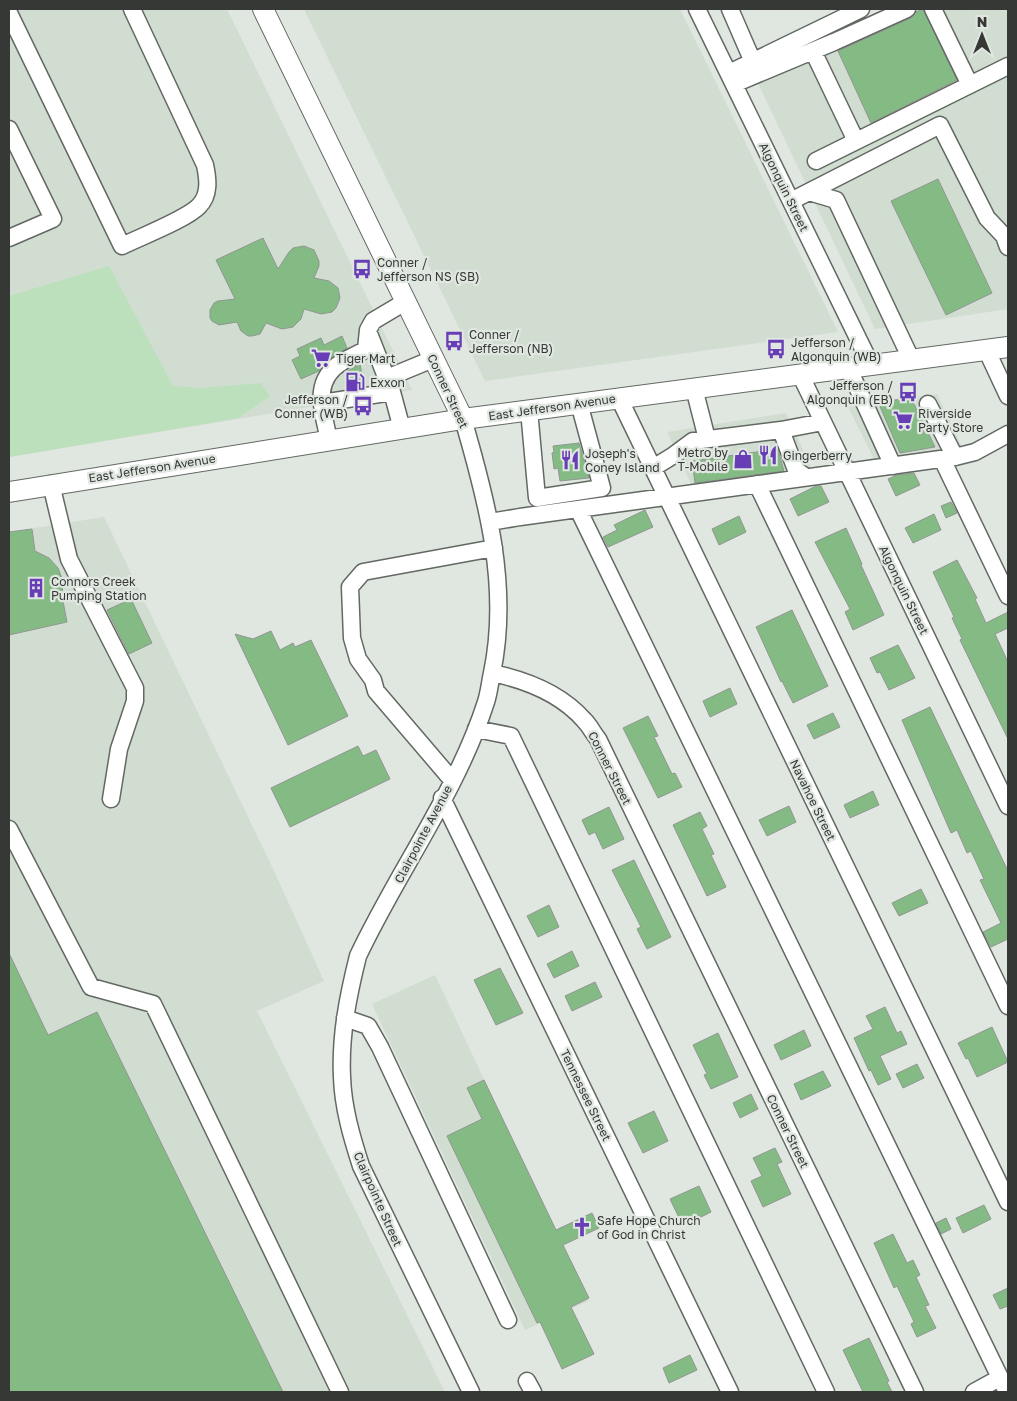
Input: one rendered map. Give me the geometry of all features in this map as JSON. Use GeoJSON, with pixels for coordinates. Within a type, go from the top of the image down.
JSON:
{"type":"FeatureCollection","features":[{"type":"Feature","properties":{"kind":"main road","name":"Conner Street"},"geometry":{"type":"LineString","coordinates":[[263,9],[463,419]]}},
{"type":"Feature","properties":{"kind":"main road","name":"East Jefferson Avenue"},"geometry":{"type":"LineString","coordinates":[[9,492],[463,419],[1008,347]]}},
{"type":"Feature","properties":{"kind":"street"},"geometry":{"type":"LineString","coordinates":[[9,14],[122,246],[188,214],[200,206],[207,193],[208,179],[205,165],[132,9]]}},
{"type":"Feature","properties":{"kind":"street","name":"Algonquin Street"},"geometry":{"type":"LineString","coordinates":[[697,9],[870,364]]}},
{"type":"Feature","properties":{"kind":"street"},"geometry":{"type":"LineString","coordinates":[[730,9],[753,62]]}},
{"type":"Feature","properties":{"kind":"street"},"geometry":{"type":"LineString","coordinates":[[731,79],[753,62],[861,9]]}},
{"type":"Feature","properties":{"kind":"street"},"geometry":{"type":"LineString","coordinates":[[731,79],[813,51],[907,9]]}},
{"type":"Feature","properties":{"kind":"street"},"geometry":{"type":"LineString","coordinates":[[933,9],[970,85]]}},
{"type":"Feature","properties":{"kind":"street"},"geometry":{"type":"LineString","coordinates":[[813,51],[856,142]]}},
{"type":"Feature","properties":{"kind":"street"},"geometry":{"type":"LineString","coordinates":[[816,161],[1008,66]]}},
{"type":"Feature","properties":{"kind":"street"},"geometry":{"type":"LineString","coordinates":[[791,201],[940,125],[987,218],[1004,236],[1008,247]]}},
{"type":"Feature","properties":{"kind":"street"},"geometry":{"type":"LineString","coordinates":[[9,130],[53,219],[9,238]]}},
{"type":"Feature","properties":{"kind":"street"},"geometry":{"type":"LineString","coordinates":[[809,192],[836,200],[911,359]]}},
{"type":"Feature","properties":{"kind":"street"},"geometry":{"type":"LineString","coordinates":[[329,440],[321,390],[328,375],[342,362],[366,349],[368,330],[373,321],[405,302]]}},
{"type":"Feature","properties":{"kind":"street"},"geometry":{"type":"LineString","coordinates":[[368,330],[390,385],[402,429]]}},
{"type":"Feature","properties":{"kind":"street"},"geometry":{"type":"LineString","coordinates":[[986,349],[1008,396]]}},
{"type":"Feature","properties":{"kind":"street"},"geometry":{"type":"LineString","coordinates":[[322,403],[390,385],[433,359]]}},
{"type":"Feature","properties":{"kind":"street"},"geometry":{"type":"LineString","coordinates":[[848,367],[893,466]]}},
{"type":"Feature","properties":{"kind":"street","name":"Algonquin Street"},"geometry":{"type":"LineString","coordinates":[[800,374],[1008,806]]}},
{"type":"Feature","properties":{"kind":"street"},"geometry":{"type":"LineString","coordinates":[[694,388],[708,439]]}},
{"type":"Feature","properties":{"kind":"street","name":"Navahoe Street"},"geometry":{"type":"LineString","coordinates":[[619,398],[1008,1202]]}},
{"type":"Feature","properties":{"kind":"street"},"geometry":{"type":"LineString","coordinates":[[529,410],[537,498],[602,488],[579,403]]}},
{"type":"Feature","properties":{"kind":"street"},"geometry":{"type":"LineString","coordinates":[[928,404],[948,458],[1008,596]]}},
{"type":"Feature","properties":{"kind":"street","name":"Conner Street"},"geometry":{"type":"LineString","coordinates":[[463,419],[490,522],[500,592],[497,649],[492,673],[518,678],[561,700],[585,720],[598,739],[915,1392]]}},
{"type":"Feature","properties":{"kind":"street"},"geometry":{"type":"LineString","coordinates":[[653,468],[692,441],[781,430],[823,422]]}},
{"type":"Feature","properties":{"kind":"street"},"geometry":{"type":"LineString","coordinates":[[781,430],[796,470],[806,477]]}},
{"type":"Feature","properties":{"kind":"street"},"geometry":{"type":"LineString","coordinates":[[490,522],[948,458],[975,452],[1008,434]]}},
{"type":"Feature","properties":{"kind":"street"},"geometry":{"type":"LineString","coordinates":[[51,484],[69,559],[134,688],[134,701],[119,749],[111,799]]}},
{"type":"Feature","properties":{"kind":"street"},"geometry":{"type":"LineString","coordinates":[[757,484],[1008,1006]]}},
{"type":"Feature","properties":{"kind":"street"},"geometry":{"type":"LineString","coordinates":[[578,510],[1001,1387],[974,1392]]}},
{"type":"Feature","properties":{"kind":"street"},"geometry":{"type":"LineString","coordinates":[[452,780],[376,691],[373,680],[358,660],[352,638],[350,587],[363,572],[494,548]]}},
{"type":"Feature","properties":{"kind":"street","name":"Clairpointe Avenue"},"geometry":{"type":"LineString","coordinates":[[349,992],[358,956],[367,937],[468,749],[486,701],[492,673]]}},
{"type":"Feature","properties":{"kind":"street"},"geometry":{"type":"LineString","coordinates":[[476,729],[511,736],[826,1392]]}},
{"type":"Feature","properties":{"kind":"street","name":"Tennessee Street"},"geometry":{"type":"LineString","coordinates":[[442,798],[730,1392]]}},
{"type":"Feature","properties":{"kind":"street"},"geometry":{"type":"LineString","coordinates":[[9,829],[91,987],[152,1004],[340,1392]]}},
{"type":"Feature","properties":{"kind":"street","name":"Clairpointe Street"},"geometry":{"type":"LineString","coordinates":[[349,992],[342,1041],[342,1078],[350,1129],[361,1166],[471,1392]]}},
{"type":"Feature","properties":{"kind":"street"},"geometry":{"type":"LineString","coordinates":[[345,1018],[368,1026],[380,1047],[508,1320]]}},
{"type":"Feature","properties":{"kind":"shaded area"},"geometry":{"type":"Polygon","coordinates":[[[9,9],[227,9],[412,390],[9,457],[9,9]]]}},
{"type":"Feature","properties":{"kind":"shaded area"},"geometry":{"type":"Polygon","coordinates":[[[304,9],[680,9],[838,332],[485,381],[304,9]]]}},
{"type":"Feature","properties":{"kind":"shaded area"},"geometry":{"type":"Polygon","coordinates":[[[893,9],[1008,9],[1008,309],[875,329],[754,75],[893,9]]]}},
{"type":"Feature","properties":{"kind":"shaded area"},"geometry":{"type":"Polygon","coordinates":[[[937,394],[963,449],[875,461],[848,407],[937,394]]]}},
{"type":"Feature","properties":{"kind":"shaded area"},"geometry":{"type":"Polygon","coordinates":[[[786,413],[811,467],[692,486],[667,432],[786,413]]]}},
{"type":"Feature","properties":{"kind":"shaded area"},"geometry":{"type":"Polygon","coordinates":[[[104,517],[274,871],[324,981],[257,1011],[445,1392],[9,1392],[9,532],[104,517]]]}},
{"type":"Feature","properties":{"kind":"shaded area"},"geometry":{"type":"Polygon","coordinates":[[[435,975],[588,1301],[525,1330],[372,1004],[435,975]]]}},
{"type":"Feature","properties":{"kind":"green space"},"geometry":{"type":"Polygon","coordinates":[[[109,266],[173,386],[200,388],[261,383],[270,396],[238,418],[9,457],[9,296],[109,266]]]}},
{"type":"Feature","properties":{"kind":"building"},"geometry":{"type":"Polygon","coordinates":[[[923,9],[957,80],[871,123],[838,51],[911,18],[916,12],[923,9]]]}},
{"type":"Feature","properties":{"kind":"building"},"geometry":{"type":"Polygon","coordinates":[[[938,179],[992,293],[946,315],[891,201],[938,179]]]}},
{"type":"Feature","properties":{"kind":"building"},"geometry":{"type":"Polygon","coordinates":[[[263,238],[278,269],[293,248],[304,246],[314,250],[319,266],[314,278],[329,281],[338,288],[340,298],[332,312],[321,314],[304,309],[301,319],[293,327],[282,329],[266,323],[260,334],[252,336],[248,336],[241,331],[237,322],[219,325],[212,321],[210,310],[214,303],[235,299],[216,260],[263,238]]]}},
{"type":"Feature","properties":{"kind":"building","name":"Tiger Mart"},"geometry":{"type":"Polygon","coordinates":[[[342,336],[347,348],[326,362],[319,371],[301,379],[292,360],[300,356],[297,349],[321,338],[324,345],[342,336]]]}},
{"type":"Feature","properties":{"kind":"building"},"geometry":{"type":"Polygon","coordinates":[[[360,364],[364,386],[349,389],[346,372],[360,364]]]}},
{"type":"Feature","properties":{"kind":"building"},"geometry":{"type":"Polygon","coordinates":[[[911,398],[935,447],[900,453],[878,402],[911,398]]]}},
{"type":"Feature","properties":{"kind":"building","name":"Joseph's Coney Island"},"geometry":{"type":"Polygon","coordinates":[[[579,443],[589,478],[560,481],[558,468],[554,469],[553,446],[579,443]]]}},
{"type":"Feature","properties":{"kind":"building"},"geometry":{"type":"Polygon","coordinates":[[[778,449],[784,471],[695,483],[692,461],[778,449]]]}},
{"type":"Feature","properties":{"kind":"building"},"geometry":{"type":"Polygon","coordinates":[[[914,473],[920,485],[896,496],[888,479],[897,475],[914,473]]]}},
{"type":"Feature","properties":{"kind":"building"},"geometry":{"type":"Polygon","coordinates":[[[816,486],[821,486],[829,502],[798,516],[790,499],[816,486]]]}},
{"type":"Feature","properties":{"kind":"building"},"geometry":{"type":"Polygon","coordinates":[[[951,502],[957,513],[946,518],[941,506],[951,502]]]}},
{"type":"Feature","properties":{"kind":"building"},"geometry":{"type":"Polygon","coordinates":[[[645,510],[653,527],[608,547],[603,537],[617,530],[614,525],[645,510]]]}},
{"type":"Feature","properties":{"kind":"building"},"geometry":{"type":"Polygon","coordinates":[[[934,514],[941,530],[913,543],[905,528],[934,514]]]}},
{"type":"Feature","properties":{"kind":"building"},"geometry":{"type":"Polygon","coordinates":[[[739,516],[746,532],[719,545],[712,529],[739,516]]]}},
{"type":"Feature","properties":{"kind":"building"},"geometry":{"type":"Polygon","coordinates":[[[846,528],[884,615],[853,630],[845,612],[850,609],[815,542],[846,528]]]}},
{"type":"Feature","properties":{"kind":"building","name":"Connors Creek Pumping Station"},"geometry":{"type":"Polygon","coordinates":[[[32,529],[35,551],[49,558],[58,568],[63,581],[62,596],[67,622],[9,635],[9,532],[32,529]]]}},
{"type":"Feature","properties":{"kind":"building"},"geometry":{"type":"Polygon","coordinates":[[[957,560],[977,598],[975,599],[986,623],[1008,612],[1008,628],[995,634],[1008,662],[1008,739],[960,640],[962,639],[952,618],[954,617],[933,572],[957,560]]]}},
{"type":"Feature","properties":{"kind":"building"},"geometry":{"type":"Polygon","coordinates":[[[131,599],[152,643],[129,654],[107,610],[131,599]]]}},
{"type":"Feature","properties":{"kind":"building"},"geometry":{"type":"Polygon","coordinates":[[[792,610],[828,686],[793,703],[781,682],[756,627],[792,610]]]}},
{"type":"Feature","properties":{"kind":"building"},"geometry":{"type":"Polygon","coordinates":[[[271,631],[280,650],[293,643],[295,647],[311,640],[348,716],[288,745],[235,634],[253,639],[271,631]]]}},
{"type":"Feature","properties":{"kind":"building"},"geometry":{"type":"Polygon","coordinates":[[[898,645],[915,678],[889,690],[880,672],[877,673],[870,658],[898,645]]]}},
{"type":"Feature","properties":{"kind":"building"},"geometry":{"type":"Polygon","coordinates":[[[730,688],[737,704],[710,717],[703,701],[730,688]]]}},
{"type":"Feature","properties":{"kind":"building"},"geometry":{"type":"Polygon","coordinates":[[[930,707],[1008,871],[1008,939],[991,947],[983,932],[1001,923],[980,880],[984,879],[971,851],[967,853],[957,830],[951,833],[902,720],[930,707]]]}},
{"type":"Feature","properties":{"kind":"building"},"geometry":{"type":"Polygon","coordinates":[[[833,713],[840,727],[814,739],[807,725],[833,713]]]}},
{"type":"Feature","properties":{"kind":"building"},"geometry":{"type":"Polygon","coordinates":[[[648,716],[658,736],[654,737],[672,774],[675,773],[682,787],[658,798],[623,728],[648,716]]]}},
{"type":"Feature","properties":{"kind":"building"},"geometry":{"type":"Polygon","coordinates":[[[358,746],[363,756],[376,750],[390,779],[290,827],[271,788],[358,746]]]}},
{"type":"Feature","properties":{"kind":"building"},"geometry":{"type":"Polygon","coordinates":[[[873,791],[879,805],[850,818],[844,805],[873,791]]]}},
{"type":"Feature","properties":{"kind":"building"},"geometry":{"type":"Polygon","coordinates":[[[789,806],[796,822],[767,836],[759,820],[789,806]]]}},
{"type":"Feature","properties":{"kind":"building"},"geometry":{"type":"Polygon","coordinates":[[[609,807],[624,839],[603,849],[595,832],[589,835],[582,820],[609,807]]]}},
{"type":"Feature","properties":{"kind":"building"},"geometry":{"type":"Polygon","coordinates":[[[700,812],[707,826],[702,829],[714,854],[711,855],[726,887],[707,896],[673,825],[700,812]]]}},
{"type":"Feature","properties":{"kind":"building"},"geometry":{"type":"Polygon","coordinates":[[[634,860],[671,937],[647,949],[637,929],[641,927],[612,870],[634,860]]]}},
{"type":"Feature","properties":{"kind":"building"},"geometry":{"type":"Polygon","coordinates":[[[921,889],[928,903],[899,916],[892,903],[921,889]]]}},
{"type":"Feature","properties":{"kind":"building"},"geometry":{"type":"Polygon","coordinates":[[[549,905],[559,927],[538,937],[527,916],[549,905]]]}},
{"type":"Feature","properties":{"kind":"building"},"geometry":{"type":"Polygon","coordinates":[[[572,951],[579,966],[554,978],[547,964],[572,951]]]}},
{"type":"Feature","properties":{"kind":"building"},"geometry":{"type":"Polygon","coordinates":[[[9,953],[48,1035],[97,1012],[283,1392],[9,1392],[9,953]]]}},
{"type":"Feature","properties":{"kind":"building"},"geometry":{"type":"Polygon","coordinates":[[[500,968],[523,1013],[496,1025],[474,980],[500,968]]]}},
{"type":"Feature","properties":{"kind":"building"},"geometry":{"type":"Polygon","coordinates":[[[595,982],[602,997],[572,1011],[565,996],[595,982]]]}},
{"type":"Feature","properties":{"kind":"building"},"geometry":{"type":"Polygon","coordinates":[[[885,1007],[897,1033],[901,1031],[907,1044],[880,1056],[891,1079],[878,1085],[871,1070],[869,1071],[854,1038],[873,1029],[866,1016],[885,1007]]]}},
{"type":"Feature","properties":{"kind":"building"},"geometry":{"type":"Polygon","coordinates":[[[992,1027],[1008,1062],[977,1077],[958,1043],[992,1027]]]}},
{"type":"Feature","properties":{"kind":"building"},"geometry":{"type":"Polygon","coordinates":[[[804,1030],[811,1046],[781,1060],[774,1045],[804,1030]]]}},
{"type":"Feature","properties":{"kind":"building"},"geometry":{"type":"Polygon","coordinates":[[[718,1033],[738,1077],[711,1089],[704,1075],[707,1074],[693,1045],[718,1033]]]}},
{"type":"Feature","properties":{"kind":"building"},"geometry":{"type":"Polygon","coordinates":[[[917,1064],[924,1078],[903,1088],[896,1074],[917,1064]]]}},
{"type":"Feature","properties":{"kind":"building"},"geometry":{"type":"Polygon","coordinates":[[[823,1071],[831,1086],[801,1100],[794,1084],[823,1071]]]}},
{"type":"Feature","properties":{"kind":"building"},"geometry":{"type":"Polygon","coordinates":[[[484,1080],[556,1230],[592,1213],[599,1228],[563,1245],[589,1298],[571,1307],[594,1354],[562,1369],[540,1322],[537,1323],[447,1136],[482,1119],[467,1088],[484,1080]]]}},
{"type":"Feature","properties":{"kind":"building"},"geometry":{"type":"Polygon","coordinates":[[[751,1094],[758,1109],[740,1118],[733,1103],[751,1094]]]}},
{"type":"Feature","properties":{"kind":"building"},"geometry":{"type":"Polygon","coordinates":[[[654,1111],[668,1141],[643,1153],[628,1123],[654,1111]]]}},
{"type":"Feature","properties":{"kind":"building"},"geometry":{"type":"Polygon","coordinates":[[[775,1148],[782,1162],[777,1164],[791,1194],[763,1207],[751,1181],[762,1176],[753,1158],[775,1148]]]}},
{"type":"Feature","properties":{"kind":"building"},"geometry":{"type":"Polygon","coordinates":[[[699,1186],[711,1212],[683,1226],[670,1199],[699,1186]]]}},
{"type":"Feature","properties":{"kind":"building"},"geometry":{"type":"Polygon","coordinates":[[[984,1205],[991,1219],[963,1233],[956,1218],[984,1205]]]}},
{"type":"Feature","properties":{"kind":"building"},"geometry":{"type":"Polygon","coordinates":[[[946,1218],[951,1229],[941,1234],[936,1223],[946,1218]]]}},
{"type":"Feature","properties":{"kind":"building"},"geometry":{"type":"Polygon","coordinates":[[[893,1234],[907,1263],[913,1260],[920,1275],[916,1277],[929,1305],[925,1306],[936,1328],[917,1337],[911,1324],[914,1322],[897,1286],[894,1288],[874,1243],[893,1234]]]}},
{"type":"Feature","properties":{"kind":"building"},"geometry":{"type":"Polygon","coordinates":[[[1008,1288],[1008,1306],[1000,1309],[993,1295],[1008,1288]]]}},
{"type":"Feature","properties":{"kind":"building"},"geometry":{"type":"Polygon","coordinates":[[[869,1338],[889,1381],[887,1382],[892,1392],[863,1392],[843,1350],[869,1338]]]}},
{"type":"Feature","properties":{"kind":"building"},"geometry":{"type":"Polygon","coordinates":[[[690,1355],[697,1370],[669,1383],[663,1368],[690,1355]]]}},
{"type":"Feature","properties":{"kind":"place","name":"Conner / Jefferson NS (SB)"},"geometry":{"type":"Point","coordinates":[362,269]}},
{"type":"Feature","properties":{"kind":"place","name":"Conner / Jefferson (NB)"},"geometry":{"type":"Point","coordinates":[454,341]}},
{"type":"Feature","properties":{"kind":"place","name":"Jefferson / Algonquin (WB)"},"geometry":{"type":"Point","coordinates":[776,349]}},
{"type":"Feature","properties":{"kind":"place","name":"Tiger Mart"},"geometry":{"type":"Point","coordinates":[321,358]}},
{"type":"Feature","properties":{"kind":"place","name":"Exxon"},"geometry":{"type":"Point","coordinates":[355,382]}},
{"type":"Feature","properties":{"kind":"place","name":"Jefferson / Algonquin (EB)"},"geometry":{"type":"Point","coordinates":[908,392]}},
{"type":"Feature","properties":{"kind":"place","name":"Jefferson / Conner (WB)"},"geometry":{"type":"Point","coordinates":[363,406]}},
{"type":"Feature","properties":{"kind":"place","name":"Riverside Party Store"},"geometry":{"type":"Point","coordinates":[903,420]}},
{"type":"Feature","properties":{"kind":"place","name":"Gingerberry"},"geometry":{"type":"Point","coordinates":[768,455]}},
{"type":"Feature","properties":{"kind":"place","name":"Metro by T-Mobile"},"geometry":{"type":"Point","coordinates":[743,459]}},
{"type":"Feature","properties":{"kind":"place","name":"Joseph's Coney Island"},"geometry":{"type":"Point","coordinates":[570,460]}},
{"type":"Feature","properties":{"kind":"place","name":"Connors Creek Pumping Station"},"geometry":{"type":"Point","coordinates":[36,588]}},
{"type":"Feature","properties":{"kind":"place","name":"Safe Hope Church of God in Christ"},"geometry":{"type":"Point","coordinates":[582,1227]}}]}
